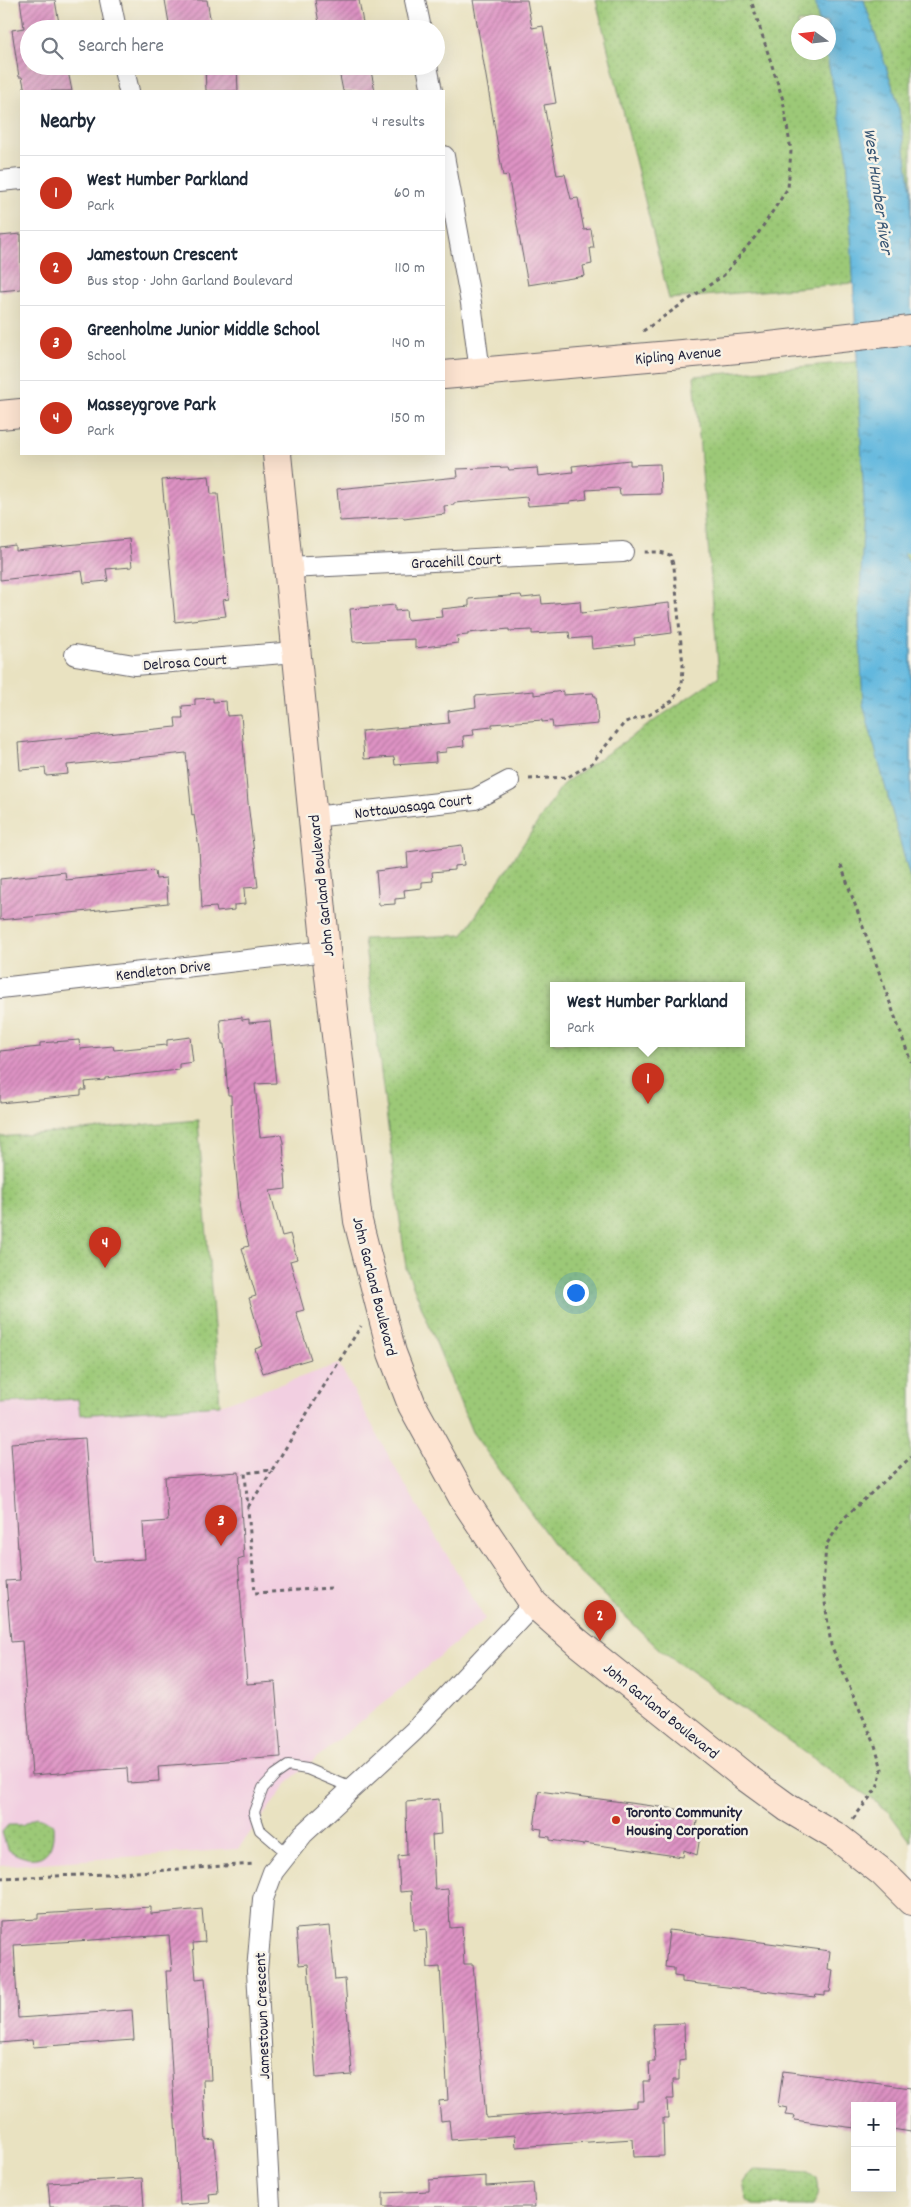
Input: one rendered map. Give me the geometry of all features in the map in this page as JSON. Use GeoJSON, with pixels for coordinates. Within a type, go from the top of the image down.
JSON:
{"type":"FeatureCollection","features":[{"type":"Feature","properties":{"kind":"street"},"geometry":{"type":"LineString","coordinates":[[110,0],[114,20]]}},
{"type":"Feature","properties":{"kind":"street"},"geometry":{"type":"LineString","coordinates":[[415,0],[419,20]]}},
{"type":"Feature","properties":{"kind":"street"},"geometry":{"type":"LineString","coordinates":[[125,75],[129,90]]}},
{"type":"Feature","properties":{"kind":"street"},"geometry":{"type":"LineString","coordinates":[[429,75],[432,90]]}},
{"type":"Feature","properties":{"kind":"street"},"geometry":{"type":"LineString","coordinates":[[445,161],[471,303],[480,372]]}},
{"type":"Feature","properties":{"kind":"street"},"geometry":{"type":"LineString","coordinates":[[0,181],[20,179]]}},
{"type":"Feature","properties":{"kind":"street","name":"Kipling Avenue"},"geometry":{"type":"LineString","coordinates":[[445,375],[761,347],[911,330]]}},
{"type":"Feature","properties":{"kind":"street"},"geometry":{"type":"LineString","coordinates":[[0,415],[20,413]]}},
{"type":"Feature","properties":{"kind":"street","name":"John Garland Boulevard"},"geometry":{"type":"LineString","coordinates":[[277,455],[326,951],[358,1221],[392,1354],[412,1405],[463,1498],[534,1604],[577,1642],[744,1776],[788,1808],[837,1837],[883,1873],[911,1901]]}},
{"type":"Feature","properties":{"kind":"street","name":"Gracehill Court"},"geometry":{"type":"LineString","coordinates":[[288,568],[624,552]]}},
{"type":"Feature","properties":{"kind":"street","name":"Delrosa Court"},"geometry":{"type":"LineString","coordinates":[[75,655],[134,665],[296,652]]}},
{"type":"Feature","properties":{"kind":"street","name":"Nottawasaga Court"},"geometry":{"type":"LineString","coordinates":[[313,817],[475,799],[509,781]]}},
{"type":"Feature","properties":{"kind":"street","name":"Kendleton Drive"},"geometry":{"type":"LineString","coordinates":[[0,988],[326,951]]}},
{"type":"Feature","properties":{"kind":"street","name":"Jamestown Crescent"},"geometry":{"type":"LineString","coordinates":[[270,2207],[257,1970],[263,1899],[273,1872],[303,1834],[414,1731],[534,1604]]}},
{"type":"Feature","properties":{"kind":"lane"},"geometry":{"type":"LineString","coordinates":[[285,1858],[260,1830],[254,1812],[263,1788],[275,1775],[288,1766],[307,1769],[352,1788]]}},
{"type":"Feature","properties":{"kind":"path"},"geometry":{"type":"LineString","coordinates":[[643,331],[724,275],[759,232],[788,188],[791,151],[783,100],[752,0]]}},
{"type":"Feature","properties":{"kind":"path"},"geometry":{"type":"LineString","coordinates":[[509,781],[568,777],[592,763],[625,722],[649,715],[672,701],[682,685],[683,666],[674,567],[670,555],[660,552],[624,552]]}},
{"type":"Feature","properties":{"kind":"path"},"geometry":{"type":"LineString","coordinates":[[841,865],[911,1062]]}},
{"type":"Feature","properties":{"kind":"path"},"geometry":{"type":"LineString","coordinates":[[248,1508],[377,1300]]}},
{"type":"Feature","properties":{"kind":"path"},"geometry":{"type":"LineString","coordinates":[[837,1837],[877,1788],[882,1769],[874,1742],[830,1645],[823,1588],[826,1545],[846,1517],[911,1458]]}},
{"type":"Feature","properties":{"kind":"path"},"geometry":{"type":"LineString","coordinates":[[272,1470],[244,1473],[255,1593],[331,1588]]}},
{"type":"Feature","properties":{"kind":"path"},"geometry":{"type":"LineString","coordinates":[[0,1878],[107,1874],[285,1858]]}},
{"type":"Feature","properties":{"kind":"shaded area"},"geometry":{"type":"Polygon","coordinates":[[[339,1364],[398,1473],[485,1619],[291,1779],[238,1849],[0,1866],[0,1403],[79,1399],[80,1415],[220,1405],[339,1364]]]}},
{"type":"Feature","properties":{"kind":"green space"},"geometry":{"type":"Polygon","coordinates":[[[596,0],[911,0],[911,278],[669,299],[596,0]]]}},
{"type":"Feature","properties":{"kind":"green space"},"geometry":{"type":"Polygon","coordinates":[[[911,357],[911,1842],[887,1810],[661,1651],[561,1554],[472,1432],[406,1268],[364,939],[463,935],[563,784],[719,676],[694,376],[911,357]]]}},
{"type":"Feature","properties":{"kind":"green space"},"geometry":{"type":"Polygon","coordinates":[[[198,1120],[220,1405],[80,1415],[78,1399],[0,1403],[0,1137],[198,1120]]]}},
{"type":"Feature","properties":{"kind":"green space"},"geometry":{"type":"Polygon","coordinates":[[[36,1817],[44,1819],[53,1825],[51,1846],[47,1852],[34,1858],[26,1858],[7,1849],[2,1832],[8,1825],[22,1825],[36,1817]]]}},
{"type":"Feature","properties":{"kind":"green space"},"geometry":{"type":"Polygon","coordinates":[[[756,2169],[808,2172],[817,2178],[819,2189],[817,2199],[813,2206],[753,2205],[747,2201],[743,2183],[748,2175],[756,2169]]]}},
{"type":"Feature","properties":{"kind":"water"},"geometry":{"type":"Polygon","coordinates":[[[815,0],[864,0],[898,103],[911,190],[911,379],[900,366],[891,396],[891,517],[907,560],[911,563],[911,882],[863,704],[859,624],[864,502],[847,153],[827,60],[836,60],[836,15],[818,15],[815,0]]]}},
{"type":"Feature","properties":{"kind":"building"},"geometry":{"type":"Polygon","coordinates":[[[20,0],[55,0],[58,20],[23,20],[20,0]]]}},
{"type":"Feature","properties":{"kind":"building"},"geometry":{"type":"Polygon","coordinates":[[[165,0],[207,0],[210,20],[168,20],[165,0]]]}},
{"type":"Feature","properties":{"kind":"building"},"geometry":{"type":"Polygon","coordinates":[[[315,0],[359,0],[362,20],[318,20],[315,0]]]}},
{"type":"Feature","properties":{"kind":"building"},"geometry":{"type":"Polygon","coordinates":[[[473,0],[527,0],[532,28],[543,26],[556,103],[544,105],[557,175],[565,174],[571,199],[578,198],[584,230],[591,229],[594,248],[590,248],[592,264],[583,266],[585,276],[528,285],[508,175],[503,176],[473,0]]]}},
{"type":"Feature","properties":{"kind":"building"},"geometry":{"type":"Polygon","coordinates":[[[20,29],[20,75],[69,75],[72,90],[25,90],[22,77],[19,77],[12,30],[20,29]]]}},
{"type":"Feature","properties":{"kind":"building"},"geometry":{"type":"Polygon","coordinates":[[[205,75],[237,75],[238,90],[206,90],[205,75]]]}},
{"type":"Feature","properties":{"kind":"building"},"geometry":{"type":"Polygon","coordinates":[[[340,75],[372,75],[375,90],[343,90],[340,75]]]}},
{"type":"Feature","properties":{"kind":"building"},"geometry":{"type":"Polygon","coordinates":[[[20,234],[20,289],[0,291],[0,236],[20,234]]]}},
{"type":"Feature","properties":{"kind":"building"},"geometry":{"type":"Polygon","coordinates":[[[630,460],[630,465],[660,464],[661,494],[620,495],[619,488],[586,490],[587,499],[570,501],[570,503],[528,506],[527,497],[454,503],[454,505],[444,506],[445,514],[404,519],[403,517],[340,521],[337,489],[458,477],[457,469],[508,467],[509,470],[537,468],[538,476],[573,472],[572,466],[630,460]]]}},
{"type":"Feature","properties":{"kind":"building"},"geometry":{"type":"Polygon","coordinates":[[[209,476],[211,494],[218,494],[229,599],[223,600],[226,616],[175,622],[162,480],[209,476]]]}},
{"type":"Feature","properties":{"kind":"building"},"geometry":{"type":"Polygon","coordinates":[[[129,539],[132,567],[106,569],[108,581],[84,583],[82,571],[0,580],[0,547],[15,545],[15,550],[129,539]]]}},
{"type":"Feature","properties":{"kind":"building"},"geometry":{"type":"Polygon","coordinates":[[[521,595],[522,598],[541,596],[542,604],[580,601],[581,613],[669,603],[672,633],[634,638],[635,645],[592,649],[591,637],[570,639],[569,632],[532,634],[532,630],[509,631],[509,629],[468,633],[468,635],[457,636],[458,643],[415,648],[415,639],[353,642],[350,609],[395,605],[395,611],[406,610],[407,620],[442,617],[441,609],[469,606],[469,599],[521,595]]]}},
{"type":"Feature","properties":{"kind":"building"},"geometry":{"type":"Polygon","coordinates":[[[534,691],[534,695],[563,691],[563,695],[593,693],[596,696],[598,724],[553,728],[552,721],[542,722],[542,720],[492,724],[492,727],[473,729],[474,735],[463,736],[464,746],[446,748],[446,752],[435,753],[436,762],[395,765],[394,757],[364,759],[362,731],[449,723],[448,711],[476,707],[475,696],[534,691]]]}},
{"type":"Feature","properties":{"kind":"building"},"geometry":{"type":"Polygon","coordinates":[[[213,698],[213,702],[226,701],[227,716],[241,715],[248,803],[258,887],[244,888],[245,904],[234,905],[234,910],[217,912],[216,907],[202,908],[199,848],[194,815],[192,816],[186,753],[67,765],[68,774],[46,776],[45,768],[20,770],[18,743],[176,727],[175,718],[183,718],[182,706],[195,705],[195,699],[213,698]]]}},
{"type":"Feature","properties":{"kind":"building"},"geometry":{"type":"Polygon","coordinates":[[[462,845],[464,865],[454,866],[454,870],[432,872],[433,881],[422,882],[422,888],[404,890],[405,898],[395,899],[395,904],[379,905],[376,871],[408,867],[407,852],[462,845]]]}},
{"type":"Feature","properties":{"kind":"building"},"geometry":{"type":"Polygon","coordinates":[[[155,871],[156,879],[166,878],[168,903],[0,920],[0,879],[65,872],[66,880],[155,871]]]}},
{"type":"Feature","properties":{"kind":"building"},"geometry":{"type":"Polygon","coordinates":[[[242,1017],[242,1020],[249,1019],[249,1023],[270,1021],[276,1083],[255,1084],[260,1137],[281,1135],[283,1142],[286,1189],[270,1191],[282,1236],[290,1234],[297,1259],[290,1261],[304,1310],[296,1312],[311,1359],[263,1373],[255,1349],[263,1346],[249,1298],[256,1296],[242,1248],[249,1246],[240,1210],[232,1132],[231,1095],[228,1095],[220,1020],[242,1017]]]}},
{"type":"Feature","properties":{"kind":"building"},"geometry":{"type":"Polygon","coordinates":[[[190,1037],[193,1062],[179,1064],[179,1070],[85,1082],[86,1090],[81,1090],[81,1095],[0,1103],[0,1051],[40,1047],[40,1043],[79,1040],[80,1049],[113,1046],[114,1050],[167,1045],[167,1040],[190,1037]]]}},
{"type":"Feature","properties":{"kind":"building"},"geometry":{"type":"Polygon","coordinates":[[[85,1438],[94,1562],[145,1559],[143,1523],[168,1521],[165,1477],[239,1472],[244,1558],[238,1560],[247,1684],[275,1682],[281,1757],[158,1766],[159,1781],[128,1783],[127,1768],[32,1775],[22,1641],[11,1642],[6,1581],[20,1580],[11,1443],[85,1438]]]}},
{"type":"Feature","properties":{"kind":"building","name":"Toronto Community Housing Corporation"},"geometry":{"type":"Polygon","coordinates":[[[539,1791],[698,1812],[696,1829],[701,1830],[697,1855],[684,1850],[683,1857],[550,1840],[550,1837],[541,1836],[542,1829],[534,1828],[539,1791]]]}},
{"type":"Feature","properties":{"kind":"building"},"geometry":{"type":"Polygon","coordinates":[[[439,1799],[441,1834],[432,1835],[435,1890],[448,1889],[450,1928],[462,1927],[464,1964],[473,1964],[486,2118],[637,2107],[637,2101],[644,2101],[643,2081],[650,2081],[649,2062],[655,2062],[653,2024],[684,2023],[685,2060],[679,2061],[679,2080],[673,2080],[674,2099],[667,2099],[668,2118],[663,2118],[664,2156],[634,2157],[633,2139],[516,2147],[515,2135],[451,2140],[449,2120],[441,2121],[439,2101],[448,2100],[440,1967],[428,1968],[426,1929],[414,1930],[412,1891],[400,1892],[398,1856],[407,1855],[406,1802],[439,1799]]]}},
{"type":"Feature","properties":{"kind":"building"},"geometry":{"type":"Polygon","coordinates":[[[151,1907],[151,1914],[202,1909],[205,1942],[193,1943],[196,1979],[205,1978],[208,2018],[211,2080],[203,2080],[204,2106],[206,2140],[214,2139],[218,2193],[209,2194],[210,2203],[180,2205],[166,1971],[172,1971],[169,1935],[14,1945],[18,2018],[132,2010],[134,2040],[33,2047],[32,2040],[0,2043],[0,1921],[38,1919],[38,1914],[151,1907]]]}},
{"type":"Feature","properties":{"kind":"building"},"geometry":{"type":"Polygon","coordinates":[[[330,1926],[335,1980],[345,1979],[352,2075],[316,2078],[308,1964],[299,1965],[296,1929],[330,1926]]]}},
{"type":"Feature","properties":{"kind":"building"},"geometry":{"type":"Polygon","coordinates":[[[669,1930],[830,1951],[828,1969],[833,1970],[830,1992],[825,1992],[825,1995],[816,1994],[815,1997],[682,1982],[682,1977],[674,1976],[674,1968],[665,1967],[669,1930]]]}},
{"type":"Feature","properties":{"kind":"building"},"geometry":{"type":"Polygon","coordinates":[[[783,2071],[911,2088],[911,2132],[896,2130],[896,2102],[851,2102],[851,2127],[794,2120],[795,2116],[785,2115],[787,2108],[778,2106],[783,2071]]]}},
{"type":"Feature","properties":{"kind":"building"},"geometry":{"type":"Polygon","coordinates":[[[486,2176],[486,2186],[533,2183],[535,2207],[383,2207],[383,2193],[429,2191],[429,2180],[486,2176]]]}},
{"type":"Feature","properties":{"kind":"building"},"geometry":{"type":"Polygon","coordinates":[[[142,2178],[144,2207],[50,2207],[48,2183],[142,2178]]]}},
{"type":"Feature","properties":{"kind":"waterway","name":"West Humber River"},"geometry":{"type":"LineString","coordinates":[[894,318],[911,534]]}},
{"type":"Feature","properties":{"kind":"place","name":"West Humber Parkland"},"geometry":{"type":"Point","coordinates":[648,1104]}},
{"type":"Feature","properties":{"kind":"place","name":"Masseygrove Park"},"geometry":{"type":"Point","coordinates":[105,1268]}},
{"type":"Feature","properties":{"kind":"place","name":"Greenholme Junior Middle School"},"geometry":{"type":"Point","coordinates":[221,1546]}},
{"type":"Feature","properties":{"kind":"place","name":"Jamestown Crescent"},"geometry":{"type":"Point","coordinates":[600,1641]}},
{"type":"Feature","properties":{"kind":"place","name":"Toronto Community Housing Corporation"},"geometry":{"type":"Point","coordinates":[616,1820]}}]}
